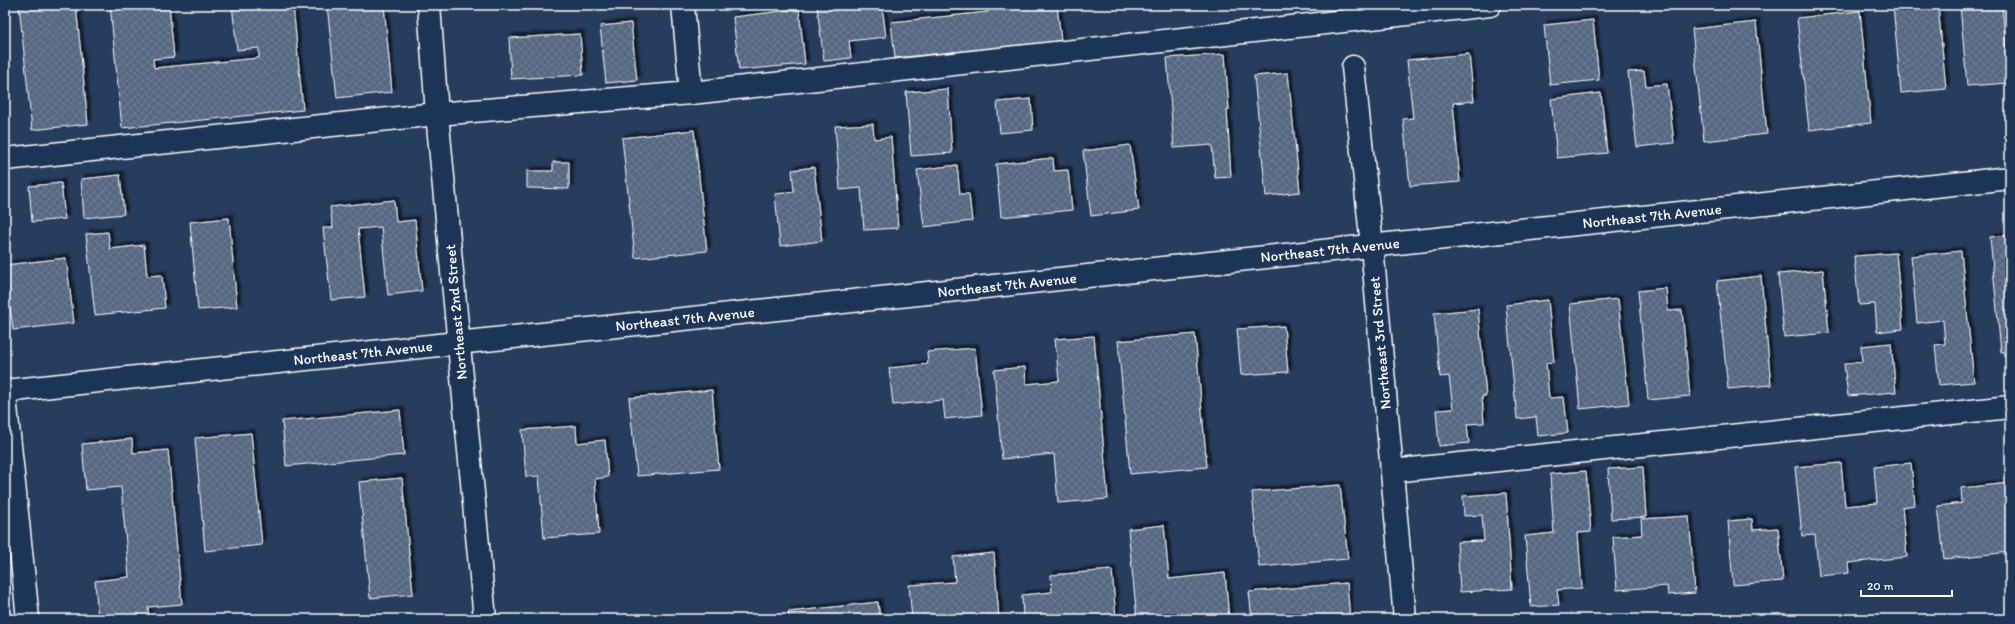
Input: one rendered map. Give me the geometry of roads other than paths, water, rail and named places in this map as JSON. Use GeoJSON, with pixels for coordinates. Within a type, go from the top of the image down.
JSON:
{"type":"FeatureCollection","features":[{"type":"Feature","properties":{"kind":"street","name":"Northeast 2nd Street"},"geometry":{"type":"LineString","coordinates":[[429,5],[437,114],[485,619]]}},
{"type":"Feature","properties":{"kind":"street"},"geometry":{"type":"LineString","coordinates":[[683,5],[691,93]]}},
{"type":"Feature","properties":{"kind":"street"},"geometry":{"type":"LineString","coordinates":[[5,159],[437,114],[691,93],[1348,13],[1490,5]]}},
{"type":"Feature","properties":{"kind":"street","name":"Northeast 3rd Street"},"geometry":{"type":"LineString","coordinates":[[1353,67],[1372,246],[1405,619]]}},
{"type":"Feature","properties":{"kind":"street","name":"Northeast 7th Avenue"},"geometry":{"type":"LineString","coordinates":[[5,391],[2010,178]]}},
{"type":"Feature","properties":{"kind":"street"},"geometry":{"type":"LineString","coordinates":[[5,397],[28,619]]}},
{"type":"Feature","properties":{"kind":"street"},"geometry":{"type":"LineString","coordinates":[[1392,472],[2010,407]]}}]}
